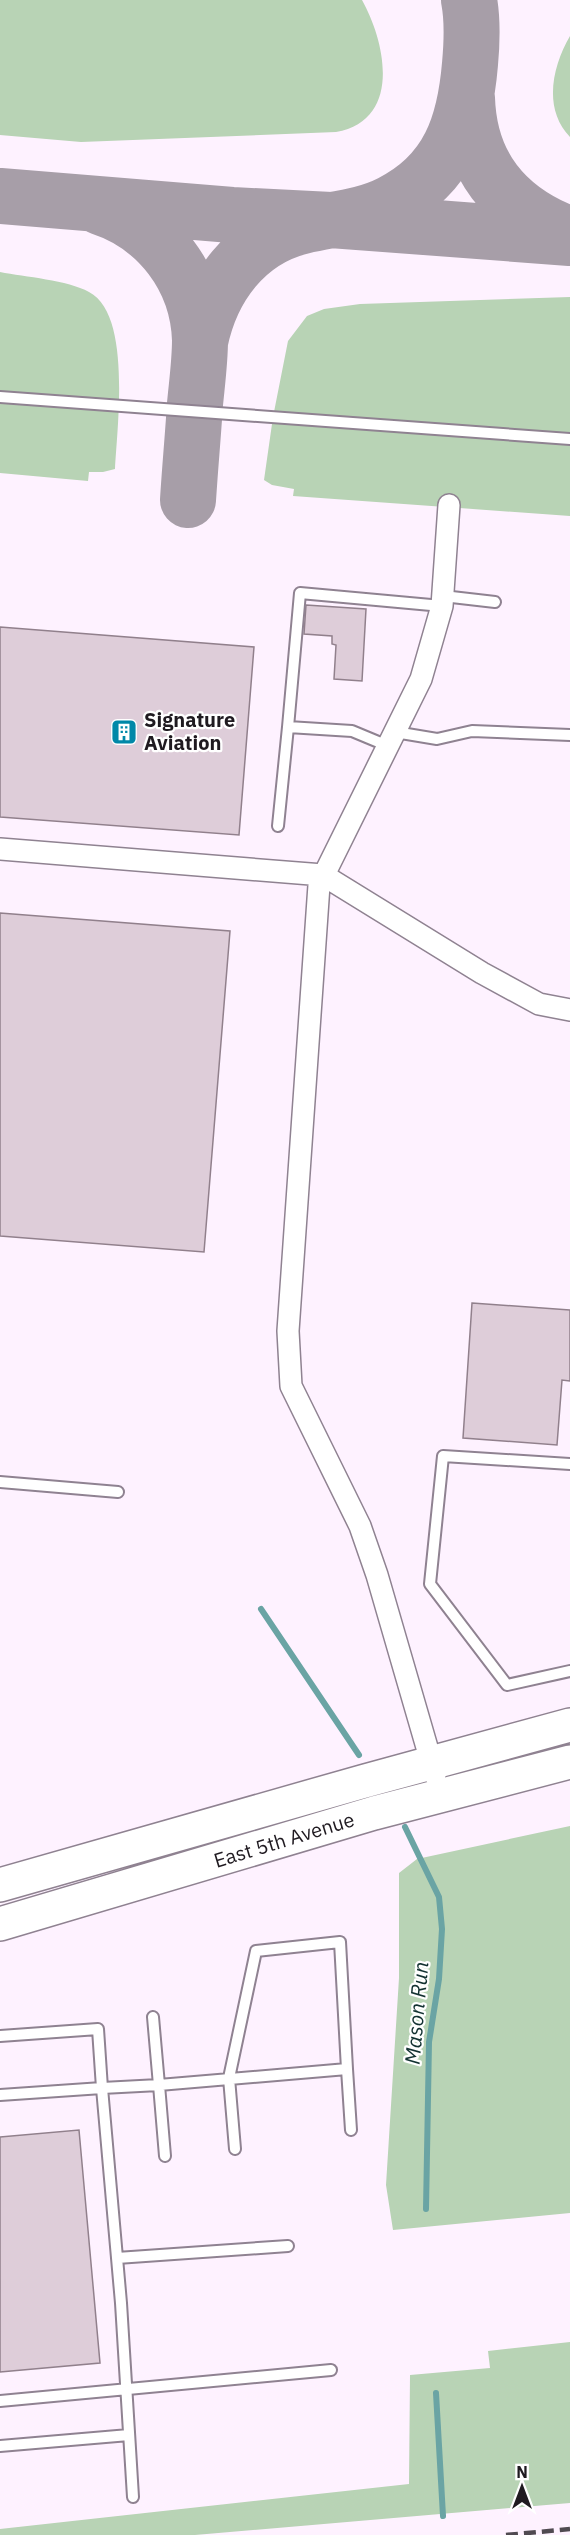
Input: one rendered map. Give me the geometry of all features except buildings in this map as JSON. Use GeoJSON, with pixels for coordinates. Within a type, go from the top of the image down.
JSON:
{"type":"FeatureCollection","features":[{"type":"Feature","properties":{"kind":"main road","name":"East 5th Avenue"},"geometry":{"type":"LineString","coordinates":[[0,1886],[432,1762],[570,1725]]}},
{"type":"Feature","properties":{"kind":"main road","name":"East 5th Avenue"},"geometry":{"type":"LineString","coordinates":[[0,1924],[374,1813],[570,1762]]}},
{"type":"Feature","properties":{"kind":"street"},"geometry":{"type":"LineString","coordinates":[[441,1796],[377,1575],[360,1526],[291,1386],[288,1331],[318,885],[421,679],[442,601],[449,505]]}},
{"type":"Feature","properties":{"kind":"street"},"geometry":{"type":"LineString","coordinates":[[0,849],[323,875],[482,973],[539,1004],[570,1010]]}},
{"type":"Feature","properties":{"kind":"lane"},"geometry":{"type":"LineString","coordinates":[[0,397],[570,440]]}},
{"type":"Feature","properties":{"kind":"lane"},"geometry":{"type":"LineString","coordinates":[[278,826],[300,593],[495,602]]}},
{"type":"Feature","properties":{"kind":"lane"},"geometry":{"type":"LineString","coordinates":[[288,727],[352,731],[391,739],[437,739],[472,731],[570,735]]}},
{"type":"Feature","properties":{"kind":"lane"},"geometry":{"type":"LineString","coordinates":[[570,1464],[443,1456],[430,1584],[507,1685],[570,1671]]}},
{"type":"Feature","properties":{"kind":"lane"},"geometry":{"type":"LineString","coordinates":[[0,1482],[118,1492]]}},
{"type":"Feature","properties":{"kind":"lane"},"geometry":{"type":"LineString","coordinates":[[235,2149],[229,2078],[256,1951],[340,1942],[351,2130]]}},
{"type":"Feature","properties":{"kind":"lane"},"geometry":{"type":"LineString","coordinates":[[153,2017],[165,2156]]}},
{"type":"Feature","properties":{"kind":"lane"},"geometry":{"type":"LineString","coordinates":[[0,2036],[98,2029],[117,2258],[133,2497]]}},
{"type":"Feature","properties":{"kind":"lane"},"geometry":{"type":"LineString","coordinates":[[0,2095],[159,2085],[347,2068]]}},
{"type":"Feature","properties":{"kind":"lane"},"geometry":{"type":"LineString","coordinates":[[117,2258],[288,2246]]}},
{"type":"Feature","properties":{"kind":"lane"},"geometry":{"type":"LineString","coordinates":[[0,2401],[331,2370]]}},
{"type":"Feature","properties":{"kind":"lane"},"geometry":{"type":"LineString","coordinates":[[0,2446],[129,2435]]}},
{"type":"Feature","properties":{"kind":"green space"},"geometry":{"type":"Polygon","coordinates":[[[0,0],[362,0],[377,37],[382,57],[383,78],[380,96],[371,112],[357,125],[336,132],[81,142],[0,135],[0,0]]]}},
{"type":"Feature","properties":{"kind":"green space"},"geometry":{"type":"Polygon","coordinates":[[[570,36],[570,137],[556,114],[553,88],[559,61],[570,36]]]}},
{"type":"Feature","properties":{"kind":"green space"},"geometry":{"type":"Polygon","coordinates":[[[0,272],[46,279],[80,288],[89,292],[103,304],[117,347],[119,373],[115,469],[89,472],[88,481],[0,473],[0,272]]]}},
{"type":"Feature","properties":{"kind":"green space"},"geometry":{"type":"Polygon","coordinates":[[[570,297],[570,516],[293,496],[294,489],[272,485],[264,480],[273,417],[288,341],[307,316],[324,309],[360,304],[570,297]]]}},
{"type":"Feature","properties":{"kind":"green space"},"geometry":{"type":"Polygon","coordinates":[[[570,1826],[570,2213],[393,2230],[386,2185],[399,1978],[399,1873],[417,1859],[570,1826]]]}},
{"type":"Feature","properties":{"kind":"green space"},"geometry":{"type":"Polygon","coordinates":[[[570,2342],[570,2503],[195,2535],[0,2535],[0,2529],[409,2484],[410,2375],[490,2368],[488,2351],[570,2342]]]}},
{"type":"Feature","properties":{"kind":"waterway","name":"Mason Run"},"geometry":{"type":"LineString","coordinates":[[261,1609],[359,1755]]}},
{"type":"Feature","properties":{"kind":"waterway","name":"Mason Run"},"geometry":{"type":"LineString","coordinates":[[405,1827],[439,1897],[442,1929],[439,1979],[429,2042],[426,2209]]}},
{"type":"Feature","properties":{"kind":"waterway","name":"Mason Run"},"geometry":{"type":"LineString","coordinates":[[436,2393],[443,2516]]}},
{"type":"Feature","properties":{"kind":"taxiway"},"geometry":{"type":"LineString","coordinates":[[200,342],[205,322],[222,285],[248,254],[264,242],[303,226],[359,215],[381,208],[411,191],[440,162],[458,127],[468,86],[472,40],[469,0]]}},
{"type":"Feature","properties":{"kind":"taxiway"},"geometry":{"type":"LineString","coordinates":[[467,98],[469,122],[475,144],[494,182],[525,211],[566,233]]}},
{"type":"Feature","properties":{"kind":"taxiway"},"geometry":{"type":"LineString","coordinates":[[0,196],[232,215],[570,238]]}},
{"type":"Feature","properties":{"kind":"taxiway"},"geometry":{"type":"LineString","coordinates":[[100,207],[140,227],[157,241],[171,257],[192,296],[198,317],[200,348],[188,500]]}},
{"type":"Feature","properties":{"kind":"railway"},"geometry":{"type":"LineString","coordinates":[[506,2535],[570,2529]]}},
{"type":"Feature","properties":{"kind":"place","name":"Signature Aviation"},"geometry":{"type":"Point","coordinates":[124,732]}}]}
